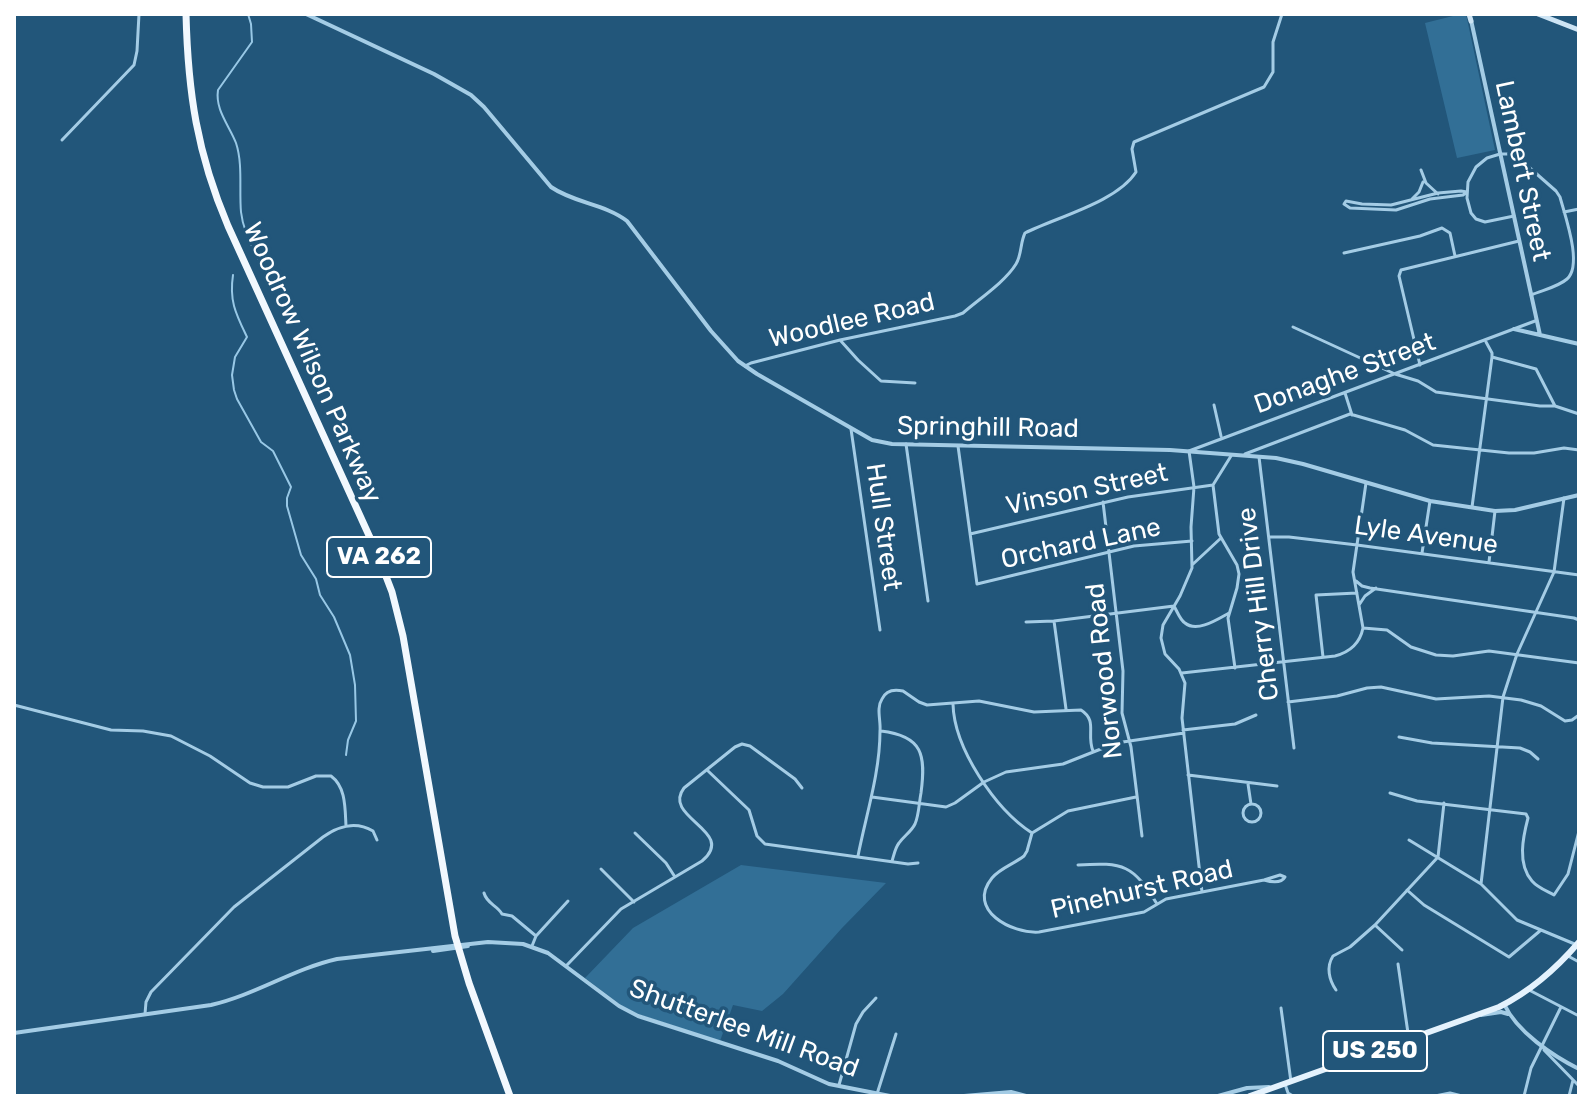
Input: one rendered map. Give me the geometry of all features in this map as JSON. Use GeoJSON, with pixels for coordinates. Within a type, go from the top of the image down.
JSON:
{"type":"FeatureCollection","features":[{"type":"Feature","properties":{"kind":"highway","name":"Woodrow Wilson Parkway"},"geometry":{"type":"LineString","coordinates":[[186,14],[192,104],[201,149],[216,196],[373,544],[397,610],[408,658],[449,910],[469,983],[510,1096]]}},
{"type":"Feature","properties":{"kind":"main road"},"geometry":{"type":"LineString","coordinates":[[1538,14],[1579,30]]}},
{"type":"Feature","properties":{"kind":"main road","name":"US 250"},"geometry":{"type":"LineString","coordinates":[[1248,1096],[1504,1004],[1547,976],[1578,944]]}},
{"type":"Feature","properties":{"kind":"street"},"geometry":{"type":"LineString","coordinates":[[62,140],[134,65],[139,14]]}},
{"type":"Feature","properties":{"kind":"street","name":"Springhill Road"},"geometry":{"type":"LineString","coordinates":[[306,14],[434,74],[475,98],[551,187],[563,195],[627,221],[734,357],[877,442],[1242,455],[1296,462],[1430,501],[1495,511],[1515,510],[1579,495]]}},
{"type":"Feature","properties":{"kind":"street","name":"Woodlee Road"},"geometry":{"type":"LineString","coordinates":[[745,366],[840,340],[963,313],[1015,266],[1025,233],[1105,199],[1133,177],[1136,172],[1132,149],[1134,142],[1264,87],[1273,72],[1273,42],[1282,14]]}},
{"type":"Feature","properties":{"kind":"street","name":"Lambert Street"},"geometry":{"type":"LineString","coordinates":[[1470,16],[1540,335]]}},
{"type":"Feature","properties":{"kind":"street"},"geometry":{"type":"LineString","coordinates":[[1514,216],[1485,222],[1477,220],[1471,213],[1467,192],[1469,179],[1476,167],[1487,158],[1514,154],[1548,182],[1560,197],[1574,257],[1573,272],[1562,283],[1531,295]]}},
{"type":"Feature","properties":{"kind":"street"},"geometry":{"type":"LineString","coordinates":[[1421,170],[1427,185],[1438,195]]}},
{"type":"Feature","properties":{"kind":"street"},"geometry":{"type":"LineString","coordinates":[[1410,201],[1419,192],[1424,178]]}},
{"type":"Feature","properties":{"kind":"street"},"geometry":{"type":"LineString","coordinates":[[1438,195],[1390,210],[1350,208],[1344,204],[1346,201],[1387,206],[1438,195],[1467,192]]}},
{"type":"Feature","properties":{"kind":"street"},"geometry":{"type":"LineString","coordinates":[[1564,212],[1579,209]]}},
{"type":"Feature","properties":{"kind":"street"},"geometry":{"type":"LineString","coordinates":[[1344,253],[1423,236],[1442,228],[1450,233],[1455,256]]}},
{"type":"Feature","properties":{"kind":"street"},"geometry":{"type":"LineString","coordinates":[[1420,365],[1399,273],[1401,270],[1519,241]]}},
{"type":"Feature","properties":{"kind":"street","name":"Donaghe Street"},"geometry":{"type":"LineString","coordinates":[[1189,451],[1537,320]]}},
{"type":"Feature","properties":{"kind":"street"},"geometry":{"type":"LineString","coordinates":[[1293,327],[1395,374],[1418,381],[1436,392],[1555,406],[1579,414]]}},
{"type":"Feature","properties":{"kind":"street"},"geometry":{"type":"LineString","coordinates":[[1514,329],[1579,344]]}},
{"type":"Feature","properties":{"kind":"street"},"geometry":{"type":"LineString","coordinates":[[840,340],[881,381],[915,383]]}},
{"type":"Feature","properties":{"kind":"street"},"geometry":{"type":"LineString","coordinates":[[1472,507],[1492,357],[1485,341]]}},
{"type":"Feature","properties":{"kind":"street"},"geometry":{"type":"LineString","coordinates":[[1492,357],[1536,369],[1555,406]]}},
{"type":"Feature","properties":{"kind":"street"},"geometry":{"type":"LineString","coordinates":[[1345,393],[1352,415]]}},
{"type":"Feature","properties":{"kind":"street"},"geometry":{"type":"LineString","coordinates":[[1214,405],[1221,438]]}},
{"type":"Feature","properties":{"kind":"street"},"geometry":{"type":"LineString","coordinates":[[1242,455],[1352,415],[1405,430],[1430,444],[1524,454],[1564,448],[1579,450]]}},
{"type":"Feature","properties":{"kind":"street","name":"Hull Street"},"geometry":{"type":"LineString","coordinates":[[851,429],[880,630]]}},
{"type":"Feature","properties":{"kind":"street"},"geometry":{"type":"LineString","coordinates":[[906,444],[928,601]]}},
{"type":"Feature","properties":{"kind":"street"},"geometry":{"type":"LineString","coordinates":[[958,446],[970,534]]}},
{"type":"Feature","properties":{"kind":"street"},"geometry":{"type":"LineString","coordinates":[[1189,451],[1194,487],[1192,565],[1187,581],[1163,625],[1161,640],[1165,654],[1182,673],[1186,687],[1182,714],[1202,892]]}},
{"type":"Feature","properties":{"kind":"street"},"geometry":{"type":"LineString","coordinates":[[1232,454],[1213,485],[1221,538],[1239,571],[1229,613],[1235,668]]}},
{"type":"Feature","properties":{"kind":"street","name":"Cherry Hill Drive"},"geometry":{"type":"LineString","coordinates":[[1259,457],[1294,748]]}},
{"type":"Feature","properties":{"kind":"street"},"geometry":{"type":"LineString","coordinates":[[1182,673],[1340,655],[1351,649],[1363,628],[1354,579],[1366,483]]}},
{"type":"Feature","properties":{"kind":"street","name":"Vinson Street"},"geometry":{"type":"LineString","coordinates":[[970,534],[1103,502],[1213,485]]}},
{"type":"Feature","properties":{"kind":"street"},"geometry":{"type":"LineString","coordinates":[[1481,884],[1503,697],[1517,654],[1554,572],[1564,498]]}},
{"type":"Feature","properties":{"kind":"street"},"geometry":{"type":"LineString","coordinates":[[1422,554],[1430,501]]}},
{"type":"Feature","properties":{"kind":"street","name":"Norwood Road"},"geometry":{"type":"LineString","coordinates":[[1103,502],[1118,614],[1124,682],[1122,713],[1130,741],[1142,836]]}},
{"type":"Feature","properties":{"kind":"street"},"geometry":{"type":"LineString","coordinates":[[1489,563],[1495,511]]}},
{"type":"Feature","properties":{"kind":"street","name":"Orchard Lane"},"geometry":{"type":"LineString","coordinates":[[970,534],[977,584],[1138,545],[1192,541]]}},
{"type":"Feature","properties":{"kind":"street","name":"Lyle Avenue"},"geometry":{"type":"LineString","coordinates":[[1269,537],[1357,545],[1579,575]]}},
{"type":"Feature","properties":{"kind":"street"},"geometry":{"type":"LineString","coordinates":[[1192,565],[1221,538]]}},
{"type":"Feature","properties":{"kind":"street"},"geometry":{"type":"LineString","coordinates":[[1354,579],[1362,586],[1579,620]]}},
{"type":"Feature","properties":{"kind":"street"},"geometry":{"type":"LineString","coordinates":[[1359,605],[1376,588]]}},
{"type":"Feature","properties":{"kind":"street"},"geometry":{"type":"LineString","coordinates":[[1323,657],[1316,595],[1357,593]]}},
{"type":"Feature","properties":{"kind":"street"},"geometry":{"type":"LineString","coordinates":[[1174,606],[1183,622],[1191,626],[1229,613]]}},
{"type":"Feature","properties":{"kind":"street"},"geometry":{"type":"LineString","coordinates":[[1026,622],[1174,606]]}},
{"type":"Feature","properties":{"kind":"street"},"geometry":{"type":"LineString","coordinates":[[1054,621],[1066,710]]}},
{"type":"Feature","properties":{"kind":"street"},"geometry":{"type":"LineString","coordinates":[[1363,628],[1387,630],[1411,647],[1436,655],[1485,651],[1579,663]]}},
{"type":"Feature","properties":{"kind":"street"},"geometry":{"type":"LineString","coordinates":[[1288,702],[1337,696],[1375,687],[1436,699],[1503,697],[1539,705],[1564,721],[1579,715]]}},
{"type":"Feature","properties":{"kind":"street"},"geometry":{"type":"LineString","coordinates":[[858,856],[872,797],[880,703],[884,695],[891,691],[903,690],[927,705],[979,701],[1037,712],[1080,710],[1088,715],[1091,722],[1089,741],[1093,751]]}},
{"type":"Feature","properties":{"kind":"street"},"geometry":{"type":"LineString","coordinates":[[953,703],[954,722],[960,741],[984,782],[1005,810],[1032,833],[1068,811],[1137,796]]}},
{"type":"Feature","properties":{"kind":"street"},"geometry":{"type":"LineString","coordinates":[[14,705],[111,730],[171,736],[256,785],[286,788],[316,776],[331,776],[339,784],[343,795],[346,826]]}},
{"type":"Feature","properties":{"kind":"street"},"geometry":{"type":"LineString","coordinates":[[872,797],[949,806],[984,782],[1013,770],[1068,763],[1112,744],[1235,724],[1256,715]]}},
{"type":"Feature","properties":{"kind":"street"},"geometry":{"type":"LineString","coordinates":[[880,731],[910,739],[917,748],[924,769],[914,825],[898,844],[892,861]]}},
{"type":"Feature","properties":{"kind":"street"},"geometry":{"type":"LineString","coordinates":[[1399,737],[1524,749],[1538,759]]}},
{"type":"Feature","properties":{"kind":"street"},"geometry":{"type":"LineString","coordinates":[[566,966],[616,913],[705,859],[711,841],[708,834],[682,809],[680,794],[736,746],[746,744],[795,779],[802,788]]}},
{"type":"Feature","properties":{"kind":"street"},"geometry":{"type":"LineString","coordinates":[[707,770],[748,809],[757,836],[764,843],[918,863]]}},
{"type":"Feature","properties":{"kind":"street"},"geometry":{"type":"LineString","coordinates":[[1188,775],[1277,786]]}},
{"type":"Feature","properties":{"kind":"street"},"geometry":{"type":"LineString","coordinates":[[1248,782],[1251,804]]}},
{"type":"Feature","properties":{"kind":"street"},"geometry":{"type":"LineString","coordinates":[[1390,793],[1417,801],[1528,815],[1522,849],[1528,873],[1536,885],[1554,895],[1568,874],[1579,831]]}},
{"type":"Feature","properties":{"kind":"street"},"geometry":{"type":"LineString","coordinates":[[1336,990],[1330,981],[1331,957],[1350,947],[1375,925],[1438,857],[1444,803]]}},
{"type":"Feature","properties":{"kind":"street"},"geometry":{"type":"LineString","coordinates":[[1251,804],[1258,806],[1261,813],[1259,819],[1252,823],[1243,814],[1245,807],[1251,804]]}},
{"type":"Feature","properties":{"kind":"street"},"geometry":{"type":"LineString","coordinates":[[145,1015],[146,999],[151,992],[225,915],[328,833],[359,825],[371,829],[377,840]]}},
{"type":"Feature","properties":{"kind":"street"},"geometry":{"type":"LineString","coordinates":[[635,833],[667,864],[675,877]]}},
{"type":"Feature","properties":{"kind":"street","name":"Pinehurst Road"},"geometry":{"type":"LineString","coordinates":[[1032,833],[1024,856],[997,873],[987,886],[989,910],[999,922],[1019,930],[1037,933],[1142,912],[1165,900],[1264,880]]}},
{"type":"Feature","properties":{"kind":"street"},"geometry":{"type":"LineString","coordinates":[[1409,840],[1481,884],[1512,917],[1578,944]]}},
{"type":"Feature","properties":{"kind":"street"},"geometry":{"type":"LineString","coordinates":[[1078,865],[1127,868],[1141,879],[1157,904]]}},
{"type":"Feature","properties":{"kind":"street"},"geometry":{"type":"LineString","coordinates":[[601,869],[634,902]]}},
{"type":"Feature","properties":{"kind":"street"},"geometry":{"type":"LineString","coordinates":[[1407,890],[1424,905],[1509,957],[1541,930]]}},
{"type":"Feature","properties":{"kind":"street"},"geometry":{"type":"LineString","coordinates":[[484,893],[502,914],[512,916],[536,936]]}},
{"type":"Feature","properties":{"kind":"street"},"geometry":{"type":"LineString","coordinates":[[532,946],[536,936],[568,901]]}},
{"type":"Feature","properties":{"kind":"street"},"geometry":{"type":"LineString","coordinates":[[1375,925],[1402,950]]}},
{"type":"Feature","properties":{"kind":"street","name":"Shutterlee Mill Road"},"geometry":{"type":"LineString","coordinates":[[14,1033],[220,1003],[317,964],[346,958],[506,942],[532,946],[548,953],[633,1014],[778,1061],[838,1087],[890,1096]]}},
{"type":"Feature","properties":{"kind":"street"},"geometry":{"type":"LineString","coordinates":[[1567,956],[1579,962]]}},
{"type":"Feature","properties":{"kind":"street"},"geometry":{"type":"LineString","coordinates":[[1398,964],[1409,1040]]}},
{"type":"Feature","properties":{"kind":"street"},"geometry":{"type":"LineString","coordinates":[[1528,990],[1579,1016]]}},
{"type":"Feature","properties":{"kind":"street"},"geometry":{"type":"LineString","coordinates":[[838,1087],[856,1024],[876,998]]}},
{"type":"Feature","properties":{"kind":"street"},"geometry":{"type":"LineString","coordinates":[[1504,1004],[1510,1015],[1579,1086]]}},
{"type":"Feature","properties":{"kind":"street"},"geometry":{"type":"LineString","coordinates":[[1524,1096],[1530,1071],[1561,1007]]}},
{"type":"Feature","properties":{"kind":"street"},"geometry":{"type":"LineString","coordinates":[[1281,1008],[1288,1095]]}},
{"type":"Feature","properties":{"kind":"street"},"geometry":{"type":"LineString","coordinates":[[1476,1016],[1501,1012],[1510,1015]]}},
{"type":"Feature","properties":{"kind":"street"},"geometry":{"type":"LineString","coordinates":[[877,1094],[896,1034]]}},
{"type":"Feature","properties":{"kind":"street"},"geometry":{"type":"LineString","coordinates":[[1542,1046],[1579,1069]]}},
{"type":"Feature","properties":{"kind":"street"},"geometry":{"type":"LineString","coordinates":[[1569,1096],[1573,1080]]}},
{"type":"Feature","properties":{"kind":"street"},"geometry":{"type":"LineString","coordinates":[[1218,1096],[1251,1087],[1275,1087]]}},
{"type":"Feature","properties":{"kind":"street"},"geometry":{"type":"LineString","coordinates":[[1244,1089],[1248,1096]]}},
{"type":"Feature","properties":{"kind":"street"},"geometry":{"type":"LineString","coordinates":[[964,1096],[1011,1092],[1026,1096]]}},
{"type":"Feature","properties":{"kind":"street"},"geometry":{"type":"LineString","coordinates":[[1435,1096],[1450,1093],[1462,1096]]}},
{"type":"Feature","properties":{"kind":"shaded area"},"geometry":{"type":"Polygon","coordinates":[[[1466,14],[1495,150],[1457,158],[1425,23],[1466,14]]]}},
{"type":"Feature","properties":{"kind":"shaded area"},"geometry":{"type":"Polygon","coordinates":[[[741,865],[886,883],[783,994],[762,1011],[733,1005],[720,1041],[638,1014],[585,978],[633,928],[741,865]]]}},
{"type":"Feature","properties":{"kind":"waterway"},"geometry":{"type":"LineString","coordinates":[[248,14],[252,42],[218,90],[218,97],[238,151],[242,219],[258,259]]}},
{"type":"Feature","properties":{"kind":"waterway"},"geometry":{"type":"LineString","coordinates":[[233,275],[234,307],[247,337],[235,357],[232,375],[234,390],[261,442],[273,451],[291,487],[287,506],[301,555],[316,579],[320,595],[334,617],[350,655],[356,721],[346,755]]}}]}
